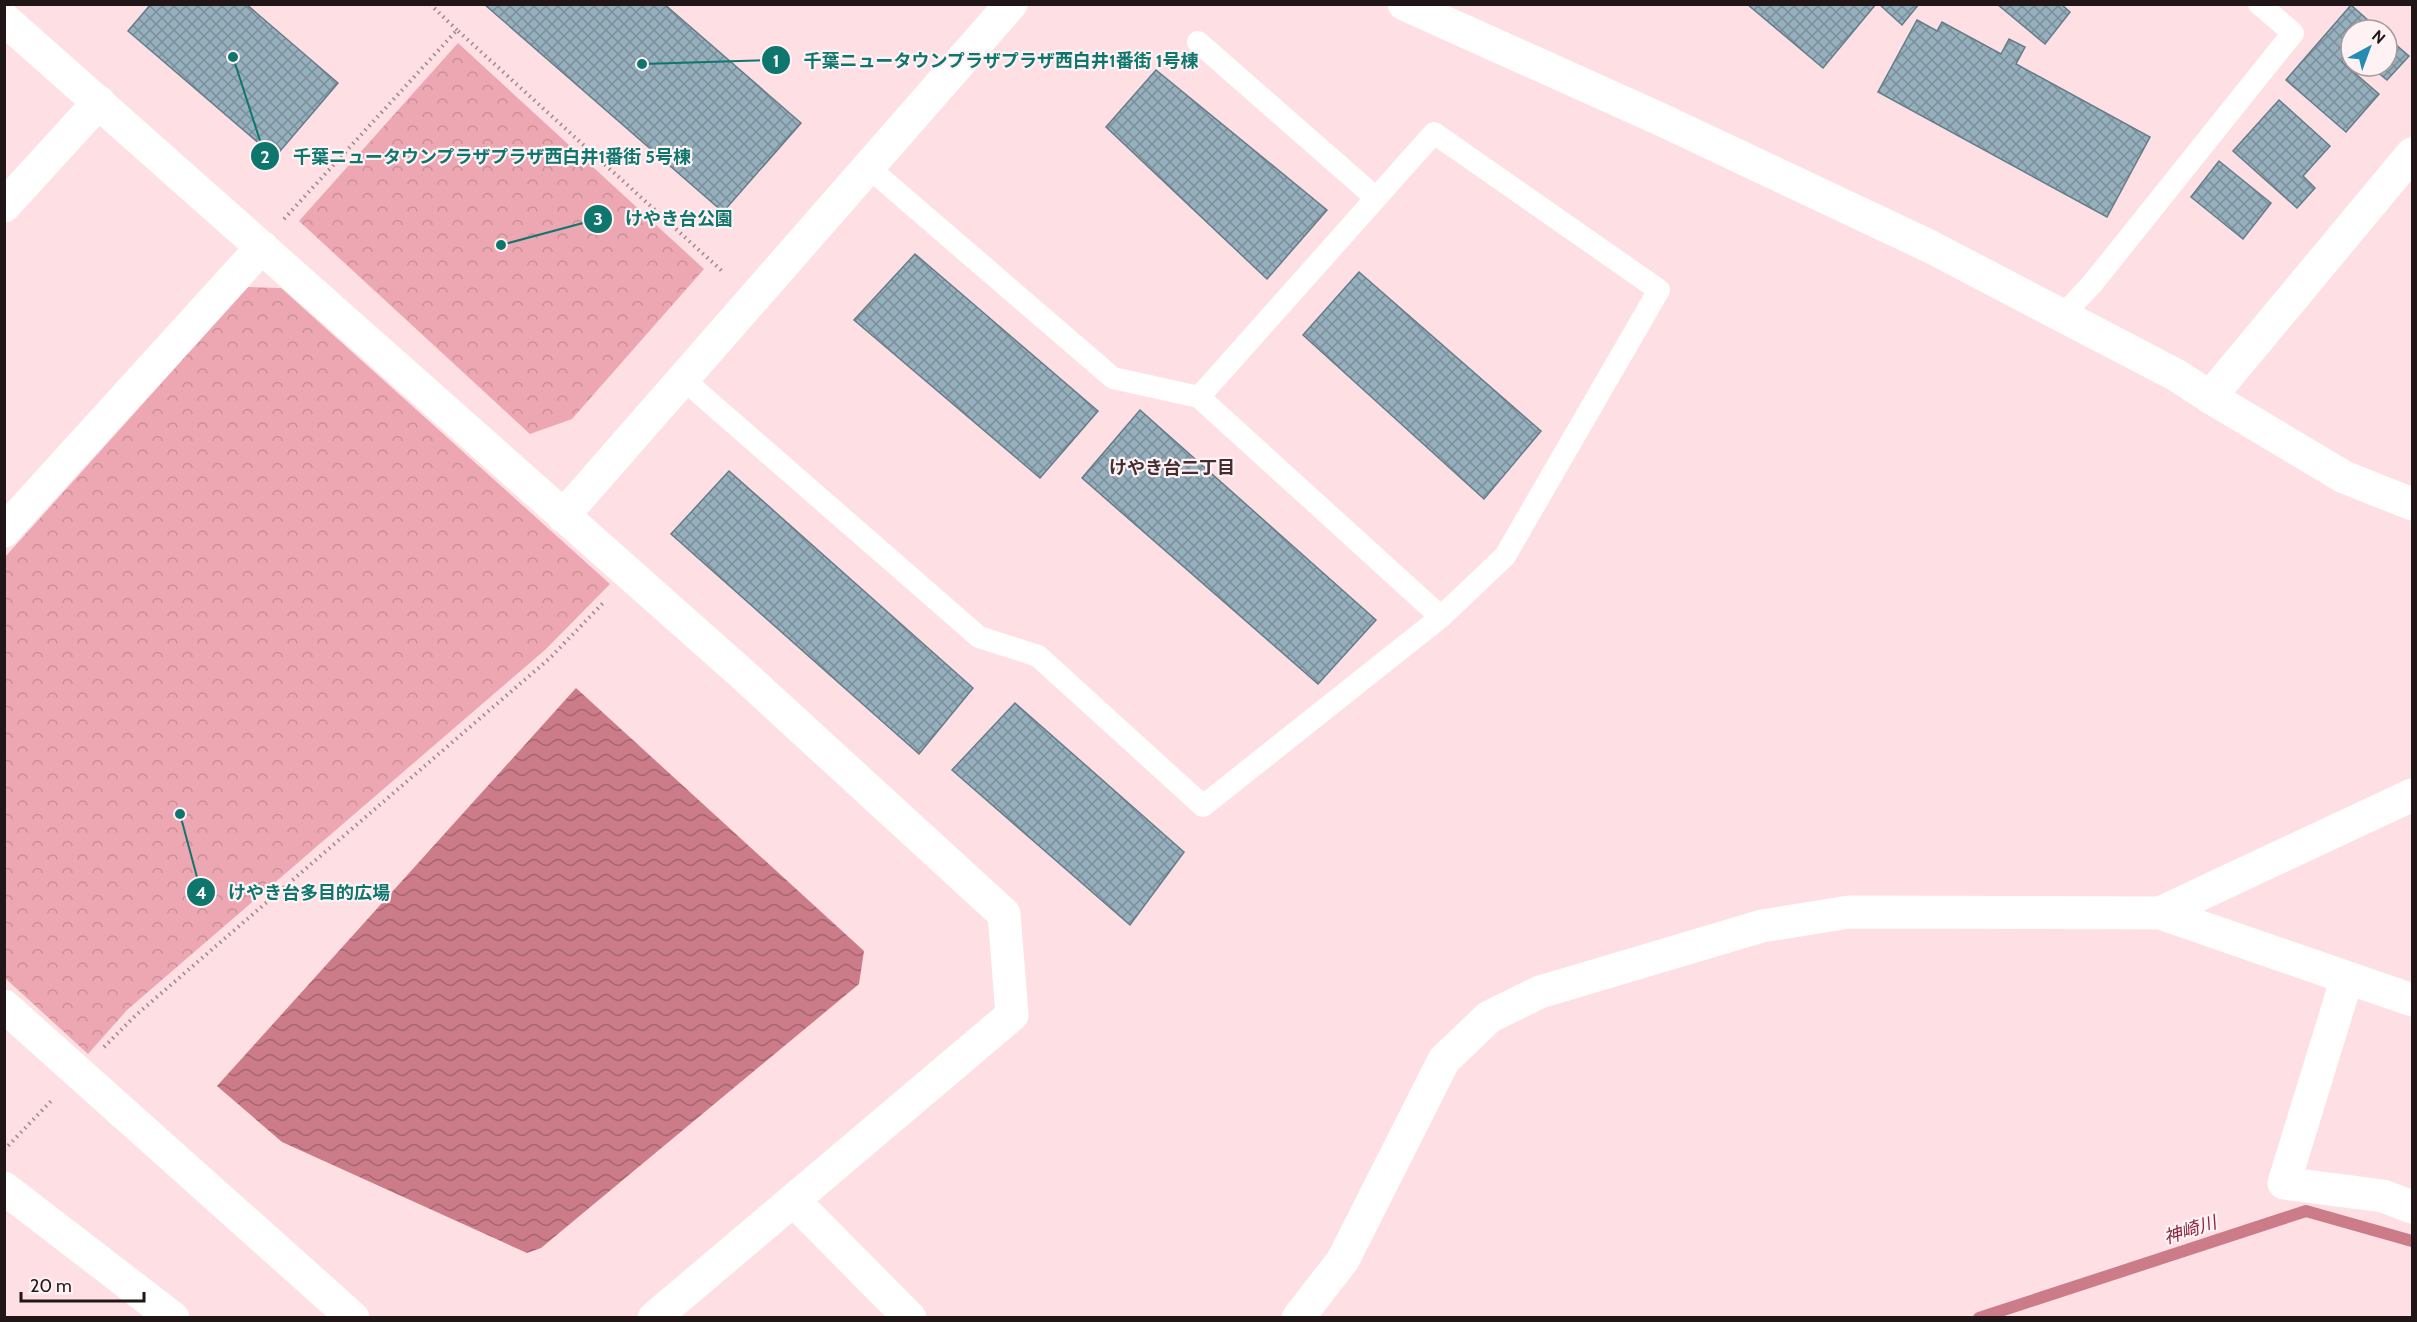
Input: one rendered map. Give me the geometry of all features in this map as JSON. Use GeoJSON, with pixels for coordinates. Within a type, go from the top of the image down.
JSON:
{"type":"FeatureCollection","features":[{"type":"Feature","properties":{"kind":"street"},"geometry":{"type":"LineString","coordinates":[[563,516],[1011,4]]}},
{"type":"Feature","properties":{"kind":"street"},"geometry":{"type":"LineString","coordinates":[[1404,4],[1662,120],[1920,242],[2176,375],[2344,477],[2412,504]]}},
{"type":"Feature","properties":{"kind":"street"},"geometry":{"type":"LineString","coordinates":[[4,19],[99,102],[272,235],[563,516],[739,671],[1004,914],[1012,1015],[654,1317]]}},
{"type":"Feature","properties":{"kind":"street"},"geometry":{"type":"LineString","coordinates":[[4,206],[99,102]]}},
{"type":"Feature","properties":{"kind":"street"},"geometry":{"type":"LineString","coordinates":[[2210,397],[2412,154]]}},
{"type":"Feature","properties":{"kind":"street"},"geometry":{"type":"LineString","coordinates":[[4,531],[272,235]]}},
{"type":"Feature","properties":{"kind":"street"},"geometry":{"type":"LineString","coordinates":[[2160,914],[2412,795]]}},
{"type":"Feature","properties":{"kind":"street"},"geometry":{"type":"LineString","coordinates":[[1298,1317],[1343,1260],[1444,1060],[1489,1017],[1540,992],[1762,926],[1849,912],[2160,914],[2412,1000]]}},
{"type":"Feature","properties":{"kind":"street"},"geometry":{"type":"LineString","coordinates":[[2347,978],[2284,1183],[2383,1196],[2412,1207]]}},
{"type":"Feature","properties":{"kind":"street"},"geometry":{"type":"LineString","coordinates":[[4,1006],[353,1317]]}},
{"type":"Feature","properties":{"kind":"street"},"geometry":{"type":"LineString","coordinates":[[4,1188],[173,1317]]}},
{"type":"Feature","properties":{"kind":"street"},"geometry":{"type":"LineString","coordinates":[[793,1200],[910,1317]]}},
{"type":"Feature","properties":{"kind":"lane"},"geometry":{"type":"LineString","coordinates":[[2062,316],[2092,284],[2293,33],[2259,4]]}},
{"type":"Feature","properties":{"kind":"lane"},"geometry":{"type":"LineString","coordinates":[[1198,42],[1376,198]]}},
{"type":"Feature","properties":{"kind":"lane"},"geometry":{"type":"LineString","coordinates":[[683,379],[979,637],[1038,656],[1203,806],[1441,617],[1505,556],[1659,290],[1434,133],[1199,397]]}},
{"type":"Feature","properties":{"kind":"lane"},"geometry":{"type":"LineString","coordinates":[[868,167],[1113,378],[1199,397],[1441,617]]}},
{"type":"Feature","properties":{"kind":"path"},"geometry":{"type":"LineString","coordinates":[[430,4],[722,271]]}},
{"type":"Feature","properties":{"kind":"path"},"geometry":{"type":"LineString","coordinates":[[272,235],[457,30]]}},
{"type":"Feature","properties":{"kind":"path"},"geometry":{"type":"LineString","coordinates":[[96,1055],[135,1015],[550,658],[609,596]]}},
{"type":"Feature","properties":{"kind":"path"},"geometry":{"type":"LineString","coordinates":[[4,1150],[60,1092]]}},
{"type":"Feature","properties":{"kind":"green space"},"geometry":{"type":"Polygon","coordinates":[[[458,43],[704,269],[572,419],[530,434],[299,221],[458,43]]]}},
{"type":"Feature","properties":{"kind":"green space"},"geometry":{"type":"Polygon","coordinates":[[[248,287],[281,288],[610,584],[546,649],[127,1010],[88,1054],[5,978],[5,557],[248,287]]]}},
{"type":"Feature","properties":{"kind":"water"},"geometry":{"type":"Polygon","coordinates":[[[576,688],[864,951],[859,984],[541,1248],[527,1253],[282,1142],[217,1086],[576,688]]]}},
{"type":"Feature","properties":{"kind":"building"},"geometry":{"type":"Polygon","coordinates":[[[151,4],[246,4],[338,83],[275,157],[128,31],[151,4]]]}},
{"type":"Feature","properties":{"kind":"building"},"geometry":{"type":"Polygon","coordinates":[[[484,4],[664,4],[801,123],[723,212],[484,4]]]}},
{"type":"Feature","properties":{"kind":"building"},"geometry":{"type":"Polygon","coordinates":[[[1747,4],[1876,4],[1823,68],[1747,4]]]}},
{"type":"Feature","properties":{"kind":"building"},"geometry":{"type":"Polygon","coordinates":[[[1879,4],[1919,4],[1902,25],[1879,4]]]}},
{"type":"Feature","properties":{"kind":"building"},"geometry":{"type":"Polygon","coordinates":[[[1997,4],[2061,4],[2070,12],[2045,44],[1997,4]]]}},
{"type":"Feature","properties":{"kind":"building"},"geometry":{"type":"Polygon","coordinates":[[[2351,5],[2366,18],[2340,18],[2351,5]]]}},
{"type":"Feature","properties":{"kind":"building"},"geometry":{"type":"Polygon","coordinates":[[[2339,19],[2339,78],[2360,78],[2379,94],[2346,132],[2286,80],[2339,19]]]}},
{"type":"Feature","properties":{"kind":"building"},"geometry":{"type":"Polygon","coordinates":[[[1917,20],[1937,31],[1942,22],[2001,54],[2009,39],[2025,47],[2016,64],[2150,137],[2107,217],[1878,92],[1917,20]]]}},
{"type":"Feature","properties":{"kind":"building"},"geometry":{"type":"Polygon","coordinates":[[[2399,47],[2409,56],[2399,67],[2399,47]]]}},
{"type":"Feature","properties":{"kind":"building"},"geometry":{"type":"Polygon","coordinates":[[[1156,70],[1327,210],[1267,279],[1106,127],[1156,70]]]}},
{"type":"Feature","properties":{"kind":"building"},"geometry":{"type":"Polygon","coordinates":[[[2279,100],[2330,146],[2303,176],[2315,188],[2297,208],[2233,151],[2279,100]]]}},
{"type":"Feature","properties":{"kind":"building"},"geometry":{"type":"Polygon","coordinates":[[[2219,161],[2271,203],[2243,239],[2191,197],[2219,161]]]}},
{"type":"Feature","properties":{"kind":"building"},"geometry":{"type":"Polygon","coordinates":[[[915,254],[1098,411],[1040,478],[854,320],[915,254]]]}},
{"type":"Feature","properties":{"kind":"building"},"geometry":{"type":"Polygon","coordinates":[[[1359,272],[1541,431],[1484,499],[1303,335],[1359,272]]]}},
{"type":"Feature","properties":{"kind":"building"},"geometry":{"type":"Polygon","coordinates":[[[1140,410],[1376,620],[1318,684],[1082,478],[1140,410]]]}},
{"type":"Feature","properties":{"kind":"building"},"geometry":{"type":"Polygon","coordinates":[[[729,471],[973,688],[919,754],[671,534],[729,471]]]}},
{"type":"Feature","properties":{"kind":"building"},"geometry":{"type":"Polygon","coordinates":[[[1015,703],[1184,852],[1130,925],[952,770],[1015,703]]]}},
{"type":"Feature","properties":{"kind":"waterway","name":"神崎川"},"geometry":{"type":"LineString","coordinates":[[1979,1318],[2306,1211],[2412,1241]]}},
{"type":"Feature","properties":{"kind":"place","name":"千葉ニュータウンプラザプラザ西白井1番街 5号棟"},"geometry":{"type":"Point","coordinates":[233,57]}},
{"type":"Feature","properties":{"kind":"place","name":"千葉ニュータウンプラザプラザ西白井1番街 1号棟"},"geometry":{"type":"Point","coordinates":[642,64]}},
{"type":"Feature","properties":{"kind":"place","name":"けやき台公園"},"geometry":{"type":"Point","coordinates":[501,245]}},
{"type":"Feature","properties":{"kind":"place","name":"けやき台多目的広場"},"geometry":{"type":"Point","coordinates":[180,814]}},
{"type":"Feature","properties":{"kind":"district","name":"けやき台二丁目"},"geometry":{"type":"Point","coordinates":[1172,468]}}]}
